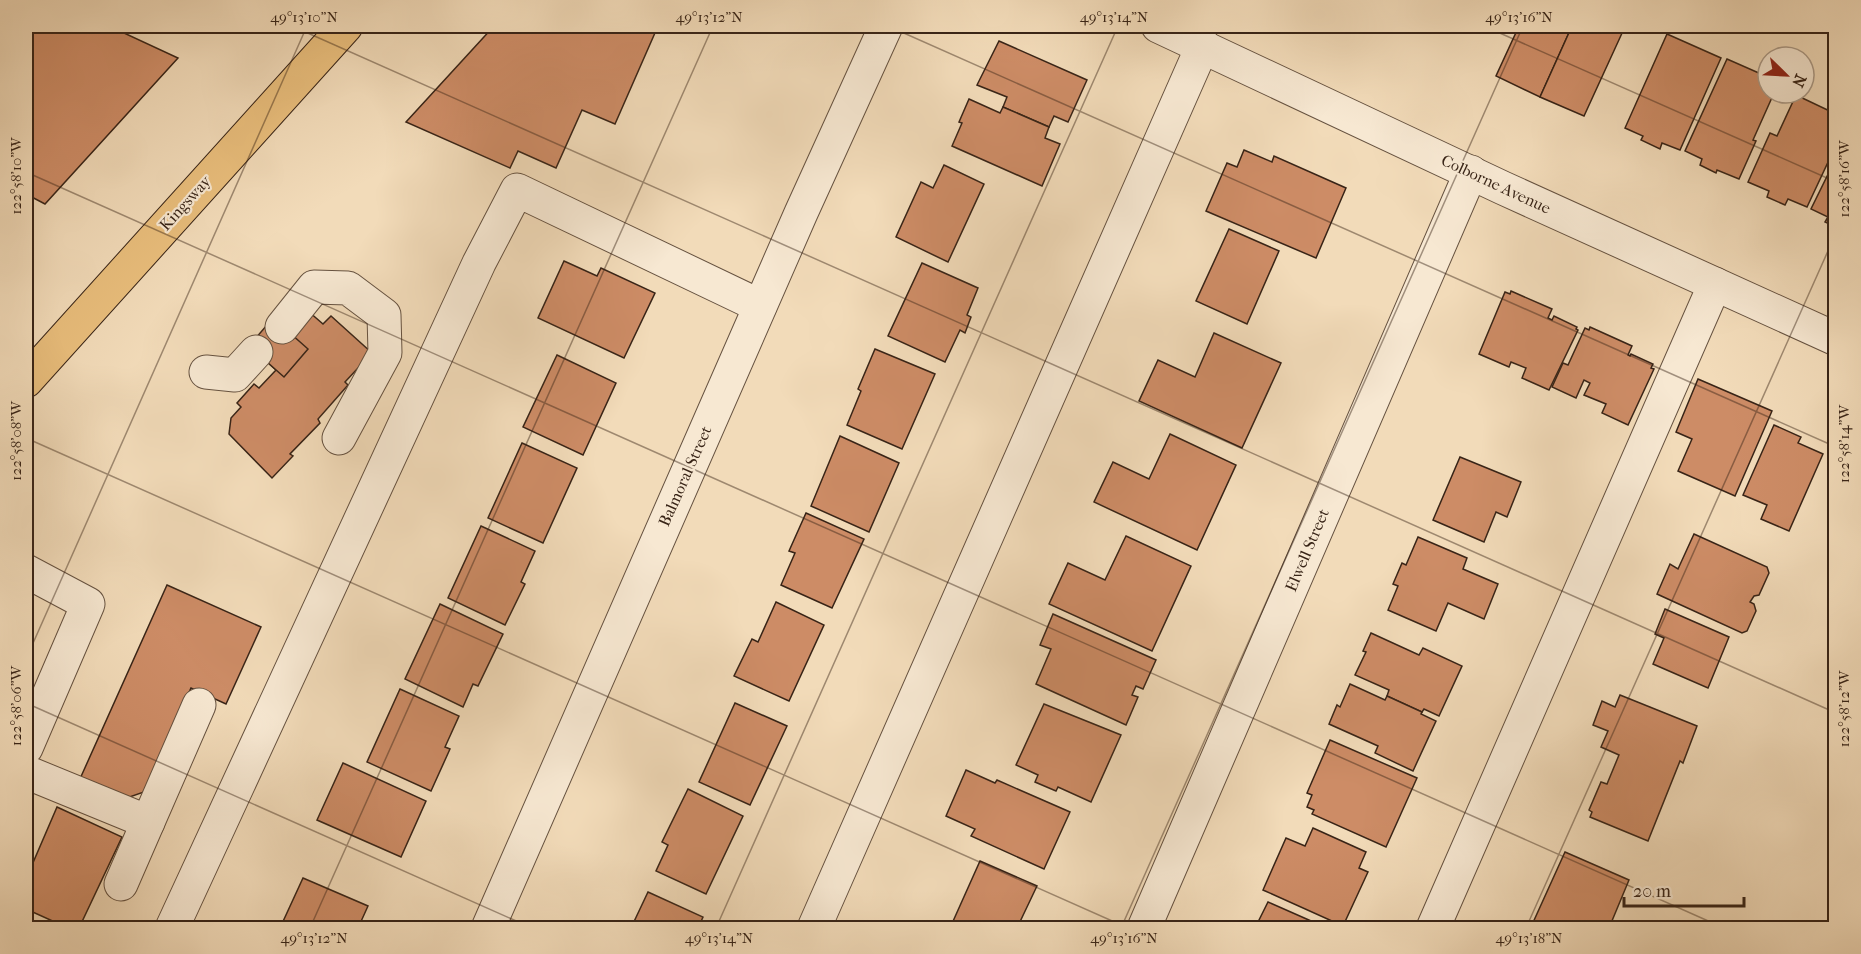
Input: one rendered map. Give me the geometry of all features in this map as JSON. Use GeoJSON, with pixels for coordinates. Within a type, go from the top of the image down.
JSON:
{"type":"FeatureCollection","features":[{"type":"Feature","properties":{"kind":"main road","name":"Kingsway"},"geometry":{"type":"LineString","coordinates":[[26,381],[346,26]]}},
{"type":"Feature","properties":{"kind":"street","name":"Balmoral Street"},"geometry":{"type":"LineString","coordinates":[[488,928],[760,306],[886,26]]}},
{"type":"Feature","properties":{"kind":"street","name":"Colborne Avenue"},"geometry":{"type":"LineString","coordinates":[[1158,26],[1836,339]]}},
{"type":"Feature","properties":{"kind":"street"},"geometry":{"type":"LineString","coordinates":[[814,928],[1203,45]]}},
{"type":"Feature","properties":{"kind":"street","name":"Elwell Street"},"geometry":{"type":"LineString","coordinates":[[1144,928],[1471,172]]}},
{"type":"Feature","properties":{"kind":"street"},"geometry":{"type":"LineString","coordinates":[[172,928],[478,263],[517,190],[760,306]]}},
{"type":"Feature","properties":{"kind":"street"},"geometry":{"type":"LineString","coordinates":[[1433,928],[1715,284]]}},
{"type":"Feature","properties":{"kind":"street"},"geometry":{"type":"LineString","coordinates":[[282,327],[314,287],[348,288],[384,315],[385,353],[339,438]]}},
{"type":"Feature","properties":{"kind":"street"},"geometry":{"type":"LineString","coordinates":[[206,372],[235,375],[256,352]]}},
{"type":"Feature","properties":{"kind":"street"},"geometry":{"type":"LineString","coordinates":[[26,747],[88,603],[28,578]]}},
{"type":"Feature","properties":{"kind":"street"},"geometry":{"type":"LineString","coordinates":[[121,884],[199,705]]}},
{"type":"Feature","properties":{"kind":"street"},"geometry":{"type":"LineString","coordinates":[[26,772],[148,822]]}},
{"type":"Feature","properties":{"kind":"building"},"geometry":{"type":"Polygon","coordinates":[[[26,26],[109,26],[178,58],[45,204],[26,194],[26,26]]]}},
{"type":"Feature","properties":{"kind":"building"},"geometry":{"type":"Polygon","coordinates":[[[494,26],[658,26],[615,124],[582,110],[556,168],[518,151],[510,168],[406,122],[494,26]]]}},
{"type":"Feature","properties":{"kind":"building"},"geometry":{"type":"Polygon","coordinates":[[[1519,26],[1572,26],[1540,97],[1496,76],[1519,26]]]}},
{"type":"Feature","properties":{"kind":"building"},"geometry":{"type":"Polygon","coordinates":[[[1572,26],[1610,26],[1623,31],[1584,116],[1540,97],[1572,26]]]}},
{"type":"Feature","properties":{"kind":"building"},"geometry":{"type":"Polygon","coordinates":[[[1667,34],[1721,58],[1680,150],[1662,143],[1660,149],[1641,140],[1643,136],[1625,128],[1667,34]]]}},
{"type":"Feature","properties":{"kind":"building"},"geometry":{"type":"Polygon","coordinates":[[[999,41],[1087,80],[1068,122],[1054,116],[1049,127],[1003,107],[1007,97],[977,85],[999,41]]]}},
{"type":"Feature","properties":{"kind":"building"},"geometry":{"type":"Polygon","coordinates":[[[1727,59],[1756,72],[1756,105],[1769,105],[1739,179],[1717,170],[1716,173],[1700,165],[1702,159],[1685,151],[1727,59]]]}},
{"type":"Feature","properties":{"kind":"building"},"geometry":{"type":"Polygon","coordinates":[[[969,99],[1000,113],[1003,107],[1049,127],[1045,138],[1060,144],[1042,186],[952,146],[969,99]]]}},
{"type":"Feature","properties":{"kind":"building"},"geometry":{"type":"Polygon","coordinates":[[[1816,104],[1836,114],[1836,145],[1807,207],[1788,199],[1785,205],[1767,197],[1769,191],[1748,182],[1770,133],[1777,136],[1791,105],[1816,104]]]}},
{"type":"Feature","properties":{"kind":"building"},"geometry":{"type":"Polygon","coordinates":[[[1244,150],[1272,162],[1274,156],[1346,188],[1316,258],[1206,211],[1227,163],[1237,167],[1244,150]]]}},
{"type":"Feature","properties":{"kind":"building"},"geometry":{"type":"Polygon","coordinates":[[[1836,158],[1836,227],[1825,222],[1828,217],[1811,209],[1836,158]]]}},
{"type":"Feature","properties":{"kind":"building"},"geometry":{"type":"Polygon","coordinates":[[[944,165],[984,184],[948,262],[896,237],[921,182],[933,188],[944,165]]]}},
{"type":"Feature","properties":{"kind":"building"},"geometry":{"type":"Polygon","coordinates":[[[1229,229],[1279,251],[1247,324],[1196,301],[1229,229]]]}},
{"type":"Feature","properties":{"kind":"building"},"geometry":{"type":"Polygon","coordinates":[[[564,261],[597,276],[601,268],[655,293],[624,358],[538,318],[564,261]]]}},
{"type":"Feature","properties":{"kind":"building"},"geometry":{"type":"Polygon","coordinates":[[[922,263],[978,288],[967,315],[971,317],[965,333],[960,330],[945,362],[888,336],[922,263]]]}},
{"type":"Feature","properties":{"kind":"building"},"geometry":{"type":"Polygon","coordinates":[[[1511,291],[1552,309],[1548,318],[1552,320],[1554,316],[1577,327],[1578,330],[1549,390],[1522,378],[1526,368],[1511,362],[1509,367],[1479,354],[1505,292],[1510,294],[1511,291]]]}},
{"type":"Feature","properties":{"kind":"building"},"geometry":{"type":"Polygon","coordinates":[[[308,311],[323,324],[331,316],[372,353],[345,382],[348,385],[318,419],[320,423],[290,454],[293,456],[272,478],[229,434],[231,418],[241,407],[237,403],[254,384],[259,388],[276,370],[264,359],[308,311]]]}},
{"type":"Feature","properties":{"kind":"building"},"geometry":{"type":"Polygon","coordinates":[[[273,318],[308,349],[284,377],[249,346],[273,318]]]}},
{"type":"Feature","properties":{"kind":"building"},"geometry":{"type":"Polygon","coordinates":[[[1590,327],[1632,346],[1628,355],[1631,354],[1653,364],[1651,368],[1654,369],[1628,425],[1602,413],[1606,404],[1584,395],[1590,383],[1584,380],[1576,398],[1552,387],[1563,363],[1568,365],[1585,328],[1589,330],[1590,327]]]}},
{"type":"Feature","properties":{"kind":"building"},"geometry":{"type":"Polygon","coordinates":[[[1214,333],[1281,363],[1242,448],[1139,401],[1158,360],[1195,377],[1214,333]]]}},
{"type":"Feature","properties":{"kind":"building"},"geometry":{"type":"Polygon","coordinates":[[[875,349],[935,374],[902,449],[847,425],[861,391],[858,389],[875,349]]]}},
{"type":"Feature","properties":{"kind":"building"},"geometry":{"type":"Polygon","coordinates":[[[557,355],[616,383],[583,455],[523,427],[557,355]]]}},
{"type":"Feature","properties":{"kind":"building"},"geometry":{"type":"Polygon","coordinates":[[[1698,379],[1772,411],[1735,496],[1678,471],[1692,439],[1676,432],[1698,379]]]}},
{"type":"Feature","properties":{"kind":"building"},"geometry":{"type":"Polygon","coordinates":[[[1774,425],[1801,437],[1798,443],[1823,454],[1789,531],[1761,519],[1767,505],[1743,495],[1774,425]]]}},
{"type":"Feature","properties":{"kind":"building"},"geometry":{"type":"Polygon","coordinates":[[[1170,434],[1236,465],[1197,550],[1094,502],[1113,462],[1149,479],[1170,434]]]}},
{"type":"Feature","properties":{"kind":"building"},"geometry":{"type":"Polygon","coordinates":[[[840,436],[899,463],[869,532],[811,506],[840,436]]]}},
{"type":"Feature","properties":{"kind":"building"},"geometry":{"type":"Polygon","coordinates":[[[522,443],[577,468],[543,543],[488,518],[522,443]]]}},
{"type":"Feature","properties":{"kind":"building"},"geometry":{"type":"Polygon","coordinates":[[[1460,457],[1521,482],[1507,517],[1496,512],[1484,542],[1433,520],[1460,457]]]}},
{"type":"Feature","properties":{"kind":"building"},"geometry":{"type":"Polygon","coordinates":[[[806,513],[864,539],[832,608],[781,585],[795,553],[789,551],[806,513]]]}},
{"type":"Feature","properties":{"kind":"building"},"geometry":{"type":"Polygon","coordinates":[[[481,526],[535,551],[521,582],[525,584],[505,625],[448,598],[481,526]]]}},
{"type":"Feature","properties":{"kind":"building"},"geometry":{"type":"Polygon","coordinates":[[[1694,534],[1767,567],[1769,573],[1759,595],[1754,596],[1750,602],[1754,604],[1756,611],[1747,631],[1742,633],[1657,594],[1670,564],[1678,569],[1694,534]]]}},
{"type":"Feature","properties":{"kind":"building"},"geometry":{"type":"Polygon","coordinates":[[[1126,536],[1191,566],[1152,651],[1049,604],[1068,563],[1105,580],[1126,536]]]}},
{"type":"Feature","properties":{"kind":"building"},"geometry":{"type":"Polygon","coordinates":[[[1418,537],[1467,558],[1463,569],[1498,584],[1484,619],[1448,603],[1436,631],[1388,610],[1398,586],[1393,584],[1402,563],[1406,565],[1418,537]]]}},
{"type":"Feature","properties":{"kind":"building"},"geometry":{"type":"Polygon","coordinates":[[[167,585],[261,627],[226,704],[191,688],[144,792],[121,800],[79,781],[167,585]]]}},
{"type":"Feature","properties":{"kind":"building"},"geometry":{"type":"Polygon","coordinates":[[[776,602],[824,625],[789,701],[734,676],[752,639],[758,642],[776,602]]]}},
{"type":"Feature","properties":{"kind":"building"},"geometry":{"type":"Polygon","coordinates":[[[440,604],[503,634],[478,686],[473,684],[463,707],[405,679],[440,604]]]}},
{"type":"Feature","properties":{"kind":"building"},"geometry":{"type":"Polygon","coordinates":[[[1665,609],[1729,637],[1708,688],[1653,664],[1664,638],[1655,634],[1665,609]]]}},
{"type":"Feature","properties":{"kind":"building"},"geometry":{"type":"Polygon","coordinates":[[[1053,614],[1156,660],[1143,689],[1136,686],[1132,695],[1138,697],[1126,725],[1036,684],[1051,649],[1040,645],[1053,614]]]}},
{"type":"Feature","properties":{"kind":"building"},"geometry":{"type":"Polygon","coordinates":[[[1371,633],[1419,655],[1423,648],[1462,666],[1439,716],[1424,709],[1422,712],[1387,696],[1389,690],[1355,675],[1366,652],[1363,651],[1371,633]]]}},
{"type":"Feature","properties":{"kind":"building"},"geometry":{"type":"Polygon","coordinates":[[[1350,684],[1385,700],[1387,696],[1436,721],[1413,771],[1375,753],[1378,746],[1329,724],[1337,705],[1340,707],[1350,684]]]}},
{"type":"Feature","properties":{"kind":"building"},"geometry":{"type":"Polygon","coordinates":[[[400,689],[459,716],[445,747],[450,749],[431,791],[367,762],[400,689]]]}},
{"type":"Feature","properties":{"kind":"building"},"geometry":{"type":"Polygon","coordinates":[[[1620,695],[1697,726],[1683,763],[1680,761],[1648,841],[1590,817],[1592,812],[1589,810],[1601,782],[1607,784],[1619,755],[1601,747],[1608,731],[1593,725],[1602,701],[1615,707],[1620,695]]]}},
{"type":"Feature","properties":{"kind":"building"},"geometry":{"type":"Polygon","coordinates":[[[735,703],[787,726],[750,805],[699,782],[735,703]]]}},
{"type":"Feature","properties":{"kind":"building"},"geometry":{"type":"Polygon","coordinates":[[[1044,704],[1121,735],[1091,802],[1058,787],[1056,791],[1035,782],[1038,775],[1016,765],[1044,704]]]}},
{"type":"Feature","properties":{"kind":"building"},"geometry":{"type":"Polygon","coordinates":[[[1330,740],[1417,778],[1386,847],[1312,814],[1314,810],[1307,807],[1312,795],[1307,793],[1330,740]]]}},
{"type":"Feature","properties":{"kind":"building"},"geometry":{"type":"Polygon","coordinates":[[[343,763],[426,801],[401,857],[317,820],[343,763]]]}},
{"type":"Feature","properties":{"kind":"building"},"geometry":{"type":"Polygon","coordinates":[[[966,770],[995,783],[997,780],[1070,812],[1044,869],[971,836],[975,829],[946,816],[966,770]]]}},
{"type":"Feature","properties":{"kind":"building"},"geometry":{"type":"Polygon","coordinates":[[[688,789],[743,816],[706,894],[656,871],[668,845],[662,842],[688,789]]]}},
{"type":"Feature","properties":{"kind":"building"},"geometry":{"type":"Polygon","coordinates":[[[57,807],[122,837],[79,928],[68,928],[26,909],[26,879],[57,807]]]}},
{"type":"Feature","properties":{"kind":"building"},"geometry":{"type":"Polygon","coordinates":[[[1313,828],[1366,852],[1359,868],[1368,872],[1343,926],[1263,890],[1286,838],[1305,846],[1313,828]]]}},
{"type":"Feature","properties":{"kind":"building"},"geometry":{"type":"Polygon","coordinates":[[[1565,852],[1629,880],[1609,928],[1531,927],[1565,852]]]}},
{"type":"Feature","properties":{"kind":"building"},"geometry":{"type":"Polygon","coordinates":[[[980,861],[1037,886],[1017,928],[950,928],[980,861]]]}},
{"type":"Feature","properties":{"kind":"building"},"geometry":{"type":"Polygon","coordinates":[[[303,878],[368,906],[358,928],[280,928],[303,878]]]}},
{"type":"Feature","properties":{"kind":"building"},"geometry":{"type":"Polygon","coordinates":[[[648,892],[703,917],[698,928],[631,928],[648,892]]]}},
{"type":"Feature","properties":{"kind":"building"},"geometry":{"type":"Polygon","coordinates":[[[1268,902],[1327,928],[1248,928],[1251,921],[1257,924],[1268,902]]]}},
{"type":"Feature","properties":{"kind":"building"},"geometry":{"type":"Polygon","coordinates":[[[1833,914],[1836,915],[1836,928],[1827,928],[1833,914]]]}}]}
